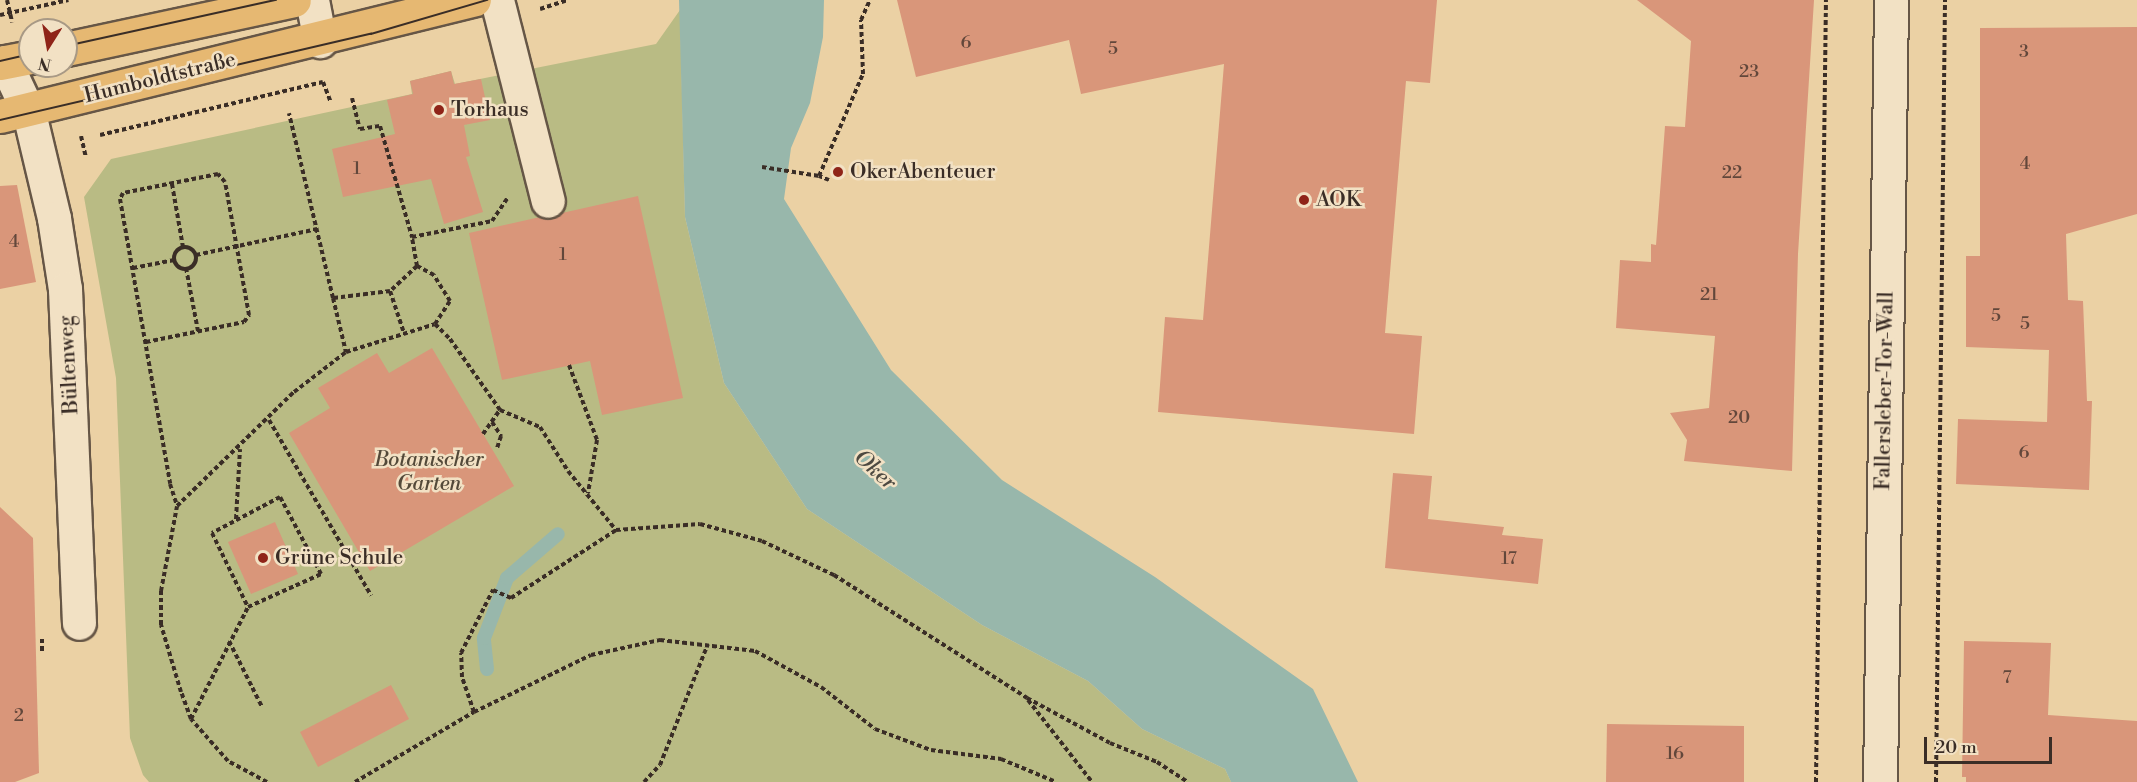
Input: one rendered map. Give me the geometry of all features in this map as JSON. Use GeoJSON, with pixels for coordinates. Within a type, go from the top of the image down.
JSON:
{"type":"FeatureCollection","features":[{"type":"Feature","properties":{"kind":"main road"},"geometry":{"type":"LineString","coordinates":[[78,46],[294,0]]}},
{"type":"Feature","properties":{"kind":"main road","name":"Humboldtstraße"},"geometry":{"type":"LineString","coordinates":[[14,113],[321,56],[474,0]]}},
{"type":"Feature","properties":{"kind":"street"},"geometry":{"type":"LineString","coordinates":[[312,0],[321,56]]}},
{"type":"Feature","properties":{"kind":"street"},"geometry":{"type":"LineString","coordinates":[[496,0],[546,195]]}},
{"type":"Feature","properties":{"kind":"street","name":"Fallersleber-Tor-Wall"},"geometry":{"type":"LineString","coordinates":[[1880,782],[1891,0]]}},
{"type":"Feature","properties":{"kind":"street","name":"Bültenweg"},"geometry":{"type":"LineString","coordinates":[[12,61],[14,113],[54,218],[65,289],[79,623]]}},
{"type":"Feature","properties":{"kind":"path"},"geometry":{"type":"LineString","coordinates":[[0,15],[68,0]]}},
{"type":"Feature","properties":{"kind":"path"},"geometry":{"type":"LineString","coordinates":[[819,176],[863,74],[861,20],[870,0]]}},
{"type":"Feature","properties":{"kind":"path"},"geometry":{"type":"LineString","coordinates":[[1816,782],[1826,0]]}},
{"type":"Feature","properties":{"kind":"path"},"geometry":{"type":"LineString","coordinates":[[1936,782],[1945,0]]}},
{"type":"Feature","properties":{"kind":"path"},"geometry":{"type":"LineString","coordinates":[[321,56],[331,103]]}},
{"type":"Feature","properties":{"kind":"path"},"geometry":{"type":"LineString","coordinates":[[352,98],[360,129],[380,126],[412,237],[417,266]]}},
{"type":"Feature","properties":{"kind":"path"},"geometry":{"type":"LineString","coordinates":[[289,112],[346,352]]}},
{"type":"Feature","properties":{"kind":"path"},"geometry":{"type":"LineString","coordinates":[[762,167],[819,176],[829,180]]}},
{"type":"Feature","properties":{"kind":"path"},"geometry":{"type":"LineString","coordinates":[[146,342],[244,322],[249,315],[225,182],[218,174],[123,193],[120,199],[170,484],[177,506],[161,591],[161,625],[191,719],[228,761],[267,782]]}},
{"type":"Feature","properties":{"kind":"path"},"geometry":{"type":"LineString","coordinates":[[133,268],[174,260],[183,247],[172,184]]}},
{"type":"Feature","properties":{"kind":"path"},"geometry":{"type":"LineString","coordinates":[[412,237],[492,221],[508,197],[546,195]]}},
{"type":"Feature","properties":{"kind":"path"},"geometry":{"type":"LineString","coordinates":[[183,247],[196,255],[317,229]]}},
{"type":"Feature","properties":{"kind":"path"},"geometry":{"type":"LineString","coordinates":[[186,268],[195,262],[196,255]]}},
{"type":"Feature","properties":{"kind":"path"},"geometry":{"type":"LineString","coordinates":[[174,260],[186,268],[198,331]]}},
{"type":"Feature","properties":{"kind":"path"},"geometry":{"type":"LineString","coordinates":[[333,298],[390,291],[417,266]]}},
{"type":"Feature","properties":{"kind":"path"},"geometry":{"type":"LineString","coordinates":[[177,506],[269,420],[294,393],[346,352],[435,324],[450,302],[434,275],[417,266]]}},
{"type":"Feature","properties":{"kind":"path"},"geometry":{"type":"LineString","coordinates":[[390,291],[404,333]]}},
{"type":"Feature","properties":{"kind":"path"},"geometry":{"type":"LineString","coordinates":[[435,324],[450,339],[500,410],[540,427],[568,471],[616,530]]}},
{"type":"Feature","properties":{"kind":"path"},"geometry":{"type":"LineString","coordinates":[[569,365],[597,440],[588,493]]}},
{"type":"Feature","properties":{"kind":"path"},"geometry":{"type":"LineString","coordinates":[[483,434],[500,410]]}},
{"type":"Feature","properties":{"kind":"path"},"geometry":{"type":"LineString","coordinates":[[269,420],[371,595]]}},
{"type":"Feature","properties":{"kind":"path"},"geometry":{"type":"LineString","coordinates":[[492,422],[501,436],[497,448]]}},
{"type":"Feature","properties":{"kind":"path"},"geometry":{"type":"LineString","coordinates":[[236,520],[240,447]]}},
{"type":"Feature","properties":{"kind":"path"},"geometry":{"type":"LineString","coordinates":[[191,719],[248,607],[321,574],[280,497],[212,533],[248,607]]}},
{"type":"Feature","properties":{"kind":"path"},"geometry":{"type":"LineString","coordinates":[[474,712],[462,677],[461,652],[493,590],[511,598],[616,530],[700,524],[762,541],[834,575],[1027,698],[1110,743],[1156,762],[1188,782]]}},
{"type":"Feature","properties":{"kind":"path"},"geometry":{"type":"LineString","coordinates":[[354,782],[474,712],[591,655],[660,640],[755,651],[821,687],[875,729],[931,750],[1001,759],[1056,782]]}},
{"type":"Feature","properties":{"kind":"path"},"geometry":{"type":"LineString","coordinates":[[229,641],[262,707]]}},
{"type":"Feature","properties":{"kind":"path"},"geometry":{"type":"LineString","coordinates":[[644,782],[660,765],[708,644]]}},
{"type":"Feature","properties":{"kind":"path"},"geometry":{"type":"LineString","coordinates":[[1027,698],[1092,782]]}},
{"type":"Feature","properties":{"kind":"green space","name":"Botanischer Garten"},"geometry":{"type":"Polygon","coordinates":[[[680,10],[685,217],[724,383],[807,509],[982,625],[1088,681],[1142,729],[1225,769],[1231,782],[149,782],[143,775],[130,738],[116,378],[84,197],[111,159],[412,94],[410,81],[451,71],[455,84],[656,44],[680,10]]]}},
{"type":"Feature","properties":{"kind":"water","name":"Oker"},"geometry":{"type":"Polygon","coordinates":[[[679,0],[824,0],[823,37],[810,103],[791,148],[784,199],[891,370],[1002,480],[1155,577],[1313,689],[1358,782],[1231,782],[1225,769],[1142,729],[1088,681],[982,625],[807,509],[724,383],[685,217],[679,0]]]}},
{"type":"Feature","properties":{"kind":"building","name":"AOK"},"geometry":{"type":"Polygon","coordinates":[[[897,0],[1437,0],[1430,83],[1406,81],[1385,333],[1422,336],[1414,434],[1158,412],[1165,317],[1203,320],[1224,64],[1081,94],[1069,40],[916,77],[897,0]]]}},
{"type":"Feature","properties":{"kind":"building"},"geometry":{"type":"Polygon","coordinates":[[[1637,0],[1814,0],[1798,254],[1792,471],[1684,461],[1687,440],[1670,413],[1709,408],[1715,336],[1616,328],[1620,260],[1651,262],[1651,244],[1656,245],[1665,126],[1685,127],[1691,41],[1637,0]]]}},
{"type":"Feature","properties":{"kind":"building"},"geometry":{"type":"Polygon","coordinates":[[[2137,27],[2137,214],[2066,234],[2068,300],[2083,301],[2087,401],[2092,401],[2089,490],[1956,484],[1958,419],[2047,422],[2049,350],[1966,347],[1966,256],[1980,256],[1980,28],[2137,27]]]}},
{"type":"Feature","properties":{"kind":"building"},"geometry":{"type":"Polygon","coordinates":[[[451,71],[454,84],[481,79],[490,120],[464,125],[470,156],[466,157],[483,212],[444,224],[431,179],[343,197],[332,149],[395,134],[387,100],[413,94],[410,81],[451,71]]]}},
{"type":"Feature","properties":{"kind":"building"},"geometry":{"type":"Polygon","coordinates":[[[17,185],[36,282],[0,289],[0,186],[17,185]]]}},
{"type":"Feature","properties":{"kind":"building"},"geometry":{"type":"Polygon","coordinates":[[[638,196],[683,398],[602,415],[590,361],[502,380],[469,233],[540,217],[552,219],[562,213],[638,196]]]}},
{"type":"Feature","properties":{"kind":"building"},"geometry":{"type":"Polygon","coordinates":[[[432,348],[514,486],[370,571],[289,433],[330,408],[318,388],[377,353],[389,373],[432,348]]]}},
{"type":"Feature","properties":{"kind":"building"},"geometry":{"type":"Polygon","coordinates":[[[1393,473],[1432,476],[1428,519],[1504,527],[1502,535],[1543,539],[1538,584],[1385,568],[1393,473]]]}},
{"type":"Feature","properties":{"kind":"building"},"geometry":{"type":"Polygon","coordinates":[[[0,507],[33,538],[39,773],[15,782],[0,782],[0,507]]]}},
{"type":"Feature","properties":{"kind":"building","name":"Grüne Schule"},"geometry":{"type":"Polygon","coordinates":[[[275,522],[298,574],[251,594],[228,542],[275,522]]]}},
{"type":"Feature","properties":{"kind":"building"},"geometry":{"type":"Polygon","coordinates":[[[1964,641],[2051,643],[2048,715],[2137,721],[2137,782],[1966,782],[1966,777],[1962,777],[1964,641]]]}},
{"type":"Feature","properties":{"kind":"building"},"geometry":{"type":"Polygon","coordinates":[[[391,685],[409,719],[318,767],[300,732],[391,685]]]}},
{"type":"Feature","properties":{"kind":"building"},"geometry":{"type":"Polygon","coordinates":[[[1607,724],[1744,726],[1744,782],[1606,782],[1607,724]]]}},
{"type":"Feature","properties":{"kind":"waterway"},"geometry":{"type":"LineString","coordinates":[[487,669],[484,638],[507,578],[558,534]]}},
{"type":"Feature","properties":{"kind":"tram line"},"geometry":{"type":"LineString","coordinates":[[78,43],[276,0]]}},
{"type":"Feature","properties":{"kind":"tram line"},"geometry":{"type":"LineString","coordinates":[[0,120],[371,34],[487,0]]}},
{"type":"Feature","properties":{"kind":"tram line"},"geometry":{"type":"LineString","coordinates":[[0,61],[18,57]]}},
{"type":"Feature","properties":{"kind":"place","name":"Torhaus"},"geometry":{"type":"Point","coordinates":[439,110]}},
{"type":"Feature","properties":{"kind":"place","name":"OkerAbenteuer"},"geometry":{"type":"Point","coordinates":[838,172]}},
{"type":"Feature","properties":{"kind":"place","name":"AOK"},"geometry":{"type":"Point","coordinates":[1304,200]}},
{"type":"Feature","properties":{"kind":"place","name":"Grüne Schule"},"geometry":{"type":"Point","coordinates":[263,558]}}]}
